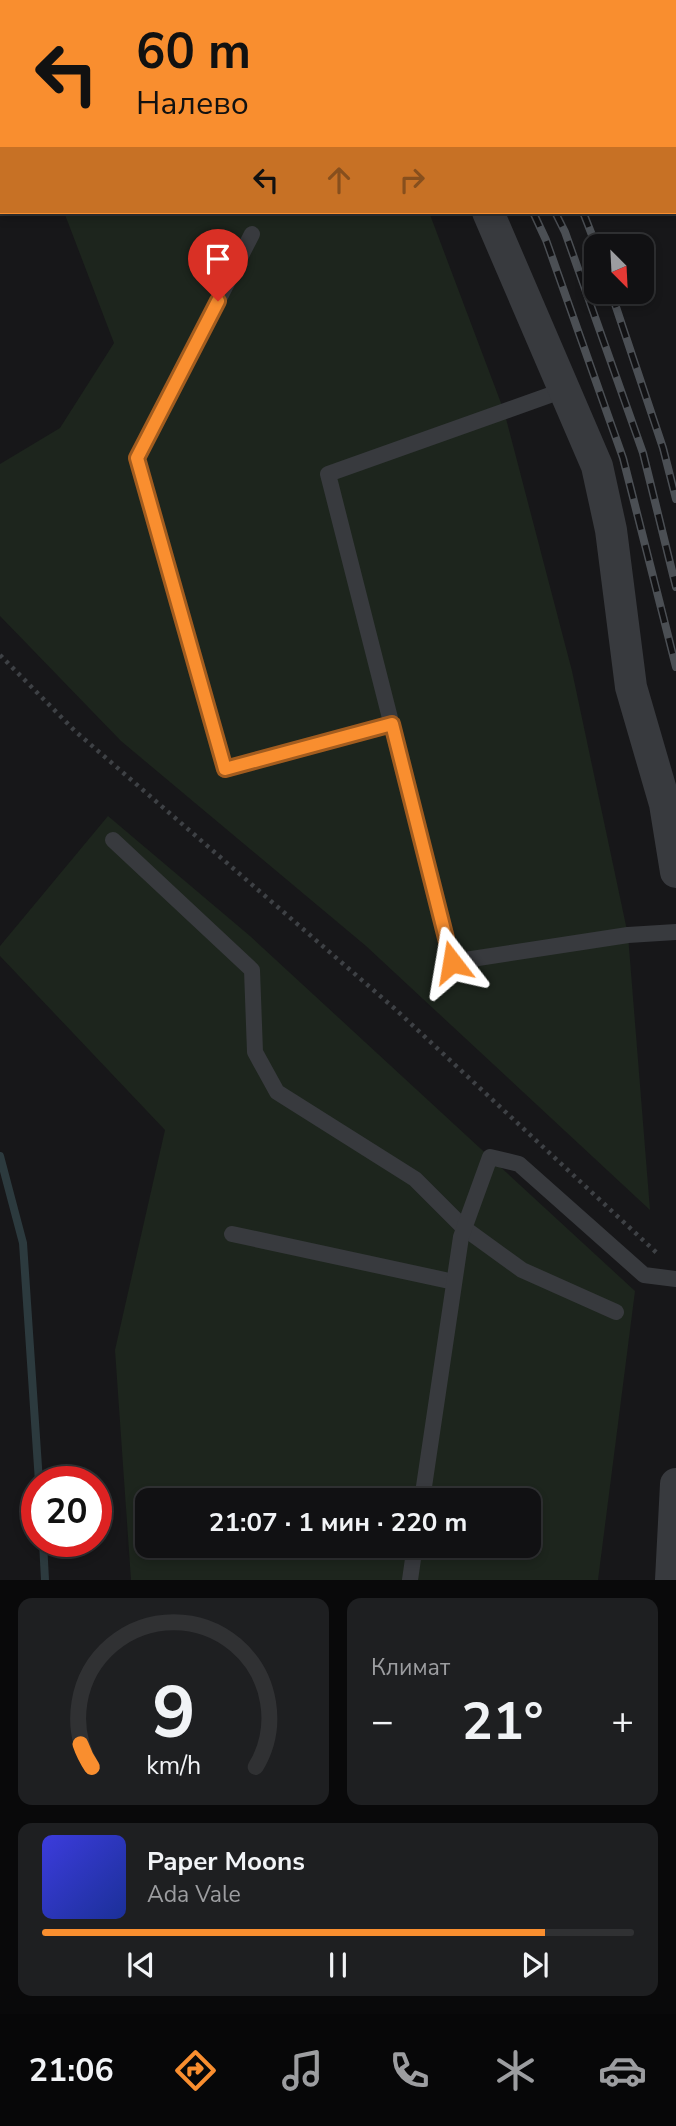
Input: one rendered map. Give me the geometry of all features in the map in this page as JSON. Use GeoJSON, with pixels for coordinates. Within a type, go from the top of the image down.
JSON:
{"type":"FeatureCollection","features":[{"type":"Feature","properties":{"kind":"street"},"geometry":{"type":"LineString","coordinates":[[489,214],[597,466],[611,530],[631,687],[665,804],[676,872]]}},
{"type":"Feature","properties":{"kind":"street"},"geometry":{"type":"LineString","coordinates":[[671,1580],[676,1484]]}},
{"type":"Feature","properties":{"kind":"lane"},"geometry":{"type":"LineString","coordinates":[[252,233],[137,458],[199,678],[225,769],[392,724]]}},
{"type":"Feature","properties":{"kind":"lane"},"geometry":{"type":"LineString","coordinates":[[564,390],[328,474],[452,962],[628,935],[676,932]]}},
{"type":"Feature","properties":{"kind":"lane"},"geometry":{"type":"LineString","coordinates":[[113,840],[252,970],[255,1052],[277,1092],[415,1179],[464,1228],[522,1270],[616,1312]]}},
{"type":"Feature","properties":{"kind":"lane"},"geometry":{"type":"LineString","coordinates":[[424,1488],[461,1237],[490,1157],[519,1164],[644,1275],[676,1279]]}},
{"type":"Feature","properties":{"kind":"lane"},"geometry":{"type":"LineString","coordinates":[[232,1234],[454,1282]]}},
{"type":"Feature","properties":{"kind":"lane"},"geometry":{"type":"LineString","coordinates":[[410,1580],[413,1558]]}},
{"type":"Feature","properties":{"kind":"path"},"geometry":{"type":"LineString","coordinates":[[0,655],[75,731],[394,1007],[666,1261]]}},
{"type":"Feature","properties":{"kind":"shaded area"},"geometry":{"type":"Polygon","coordinates":[[[65,214],[430,214],[504,411],[572,671],[628,935],[650,1210],[366,946],[121,741],[0,616],[0,464],[60,428],[114,343],[65,214]]]}},
{"type":"Feature","properties":{"kind":"shaded area"},"geometry":{"type":"Polygon","coordinates":[[[108,816],[250,936],[635,1291],[598,1580],[131,1580],[115,1350],[165,1130],[0,956],[0,946],[108,816]]]}},
{"type":"Feature","properties":{"kind":"waterway"},"geometry":{"type":"LineString","coordinates":[[0,1156],[23,1243],[38,1466]]}},
{"type":"Feature","properties":{"kind":"waterway"},"geometry":{"type":"LineString","coordinates":[[44,1557],[45,1580]]}},
{"type":"Feature","properties":{"kind":"railway"},"geometry":{"type":"LineString","coordinates":[[534,214],[546,240],[623,458],[676,667]]}},
{"type":"Feature","properties":{"kind":"railway"},"geometry":{"type":"LineString","coordinates":[[556,214],[565,232],[643,453],[676,587]]}},
{"type":"Feature","properties":{"kind":"railway"},"geometry":{"type":"LineString","coordinates":[[584,214],[592,234]]}},
{"type":"Feature","properties":{"kind":"railway"},"geometry":{"type":"LineString","coordinates":[[615,304],[663,448],[676,499]]}},
{"type":"Feature","properties":{"kind":"route"},"geometry":{"type":"LineString","coordinates":[[218,301],[137,458],[225,769],[392,724],[452,962]]}}]}
